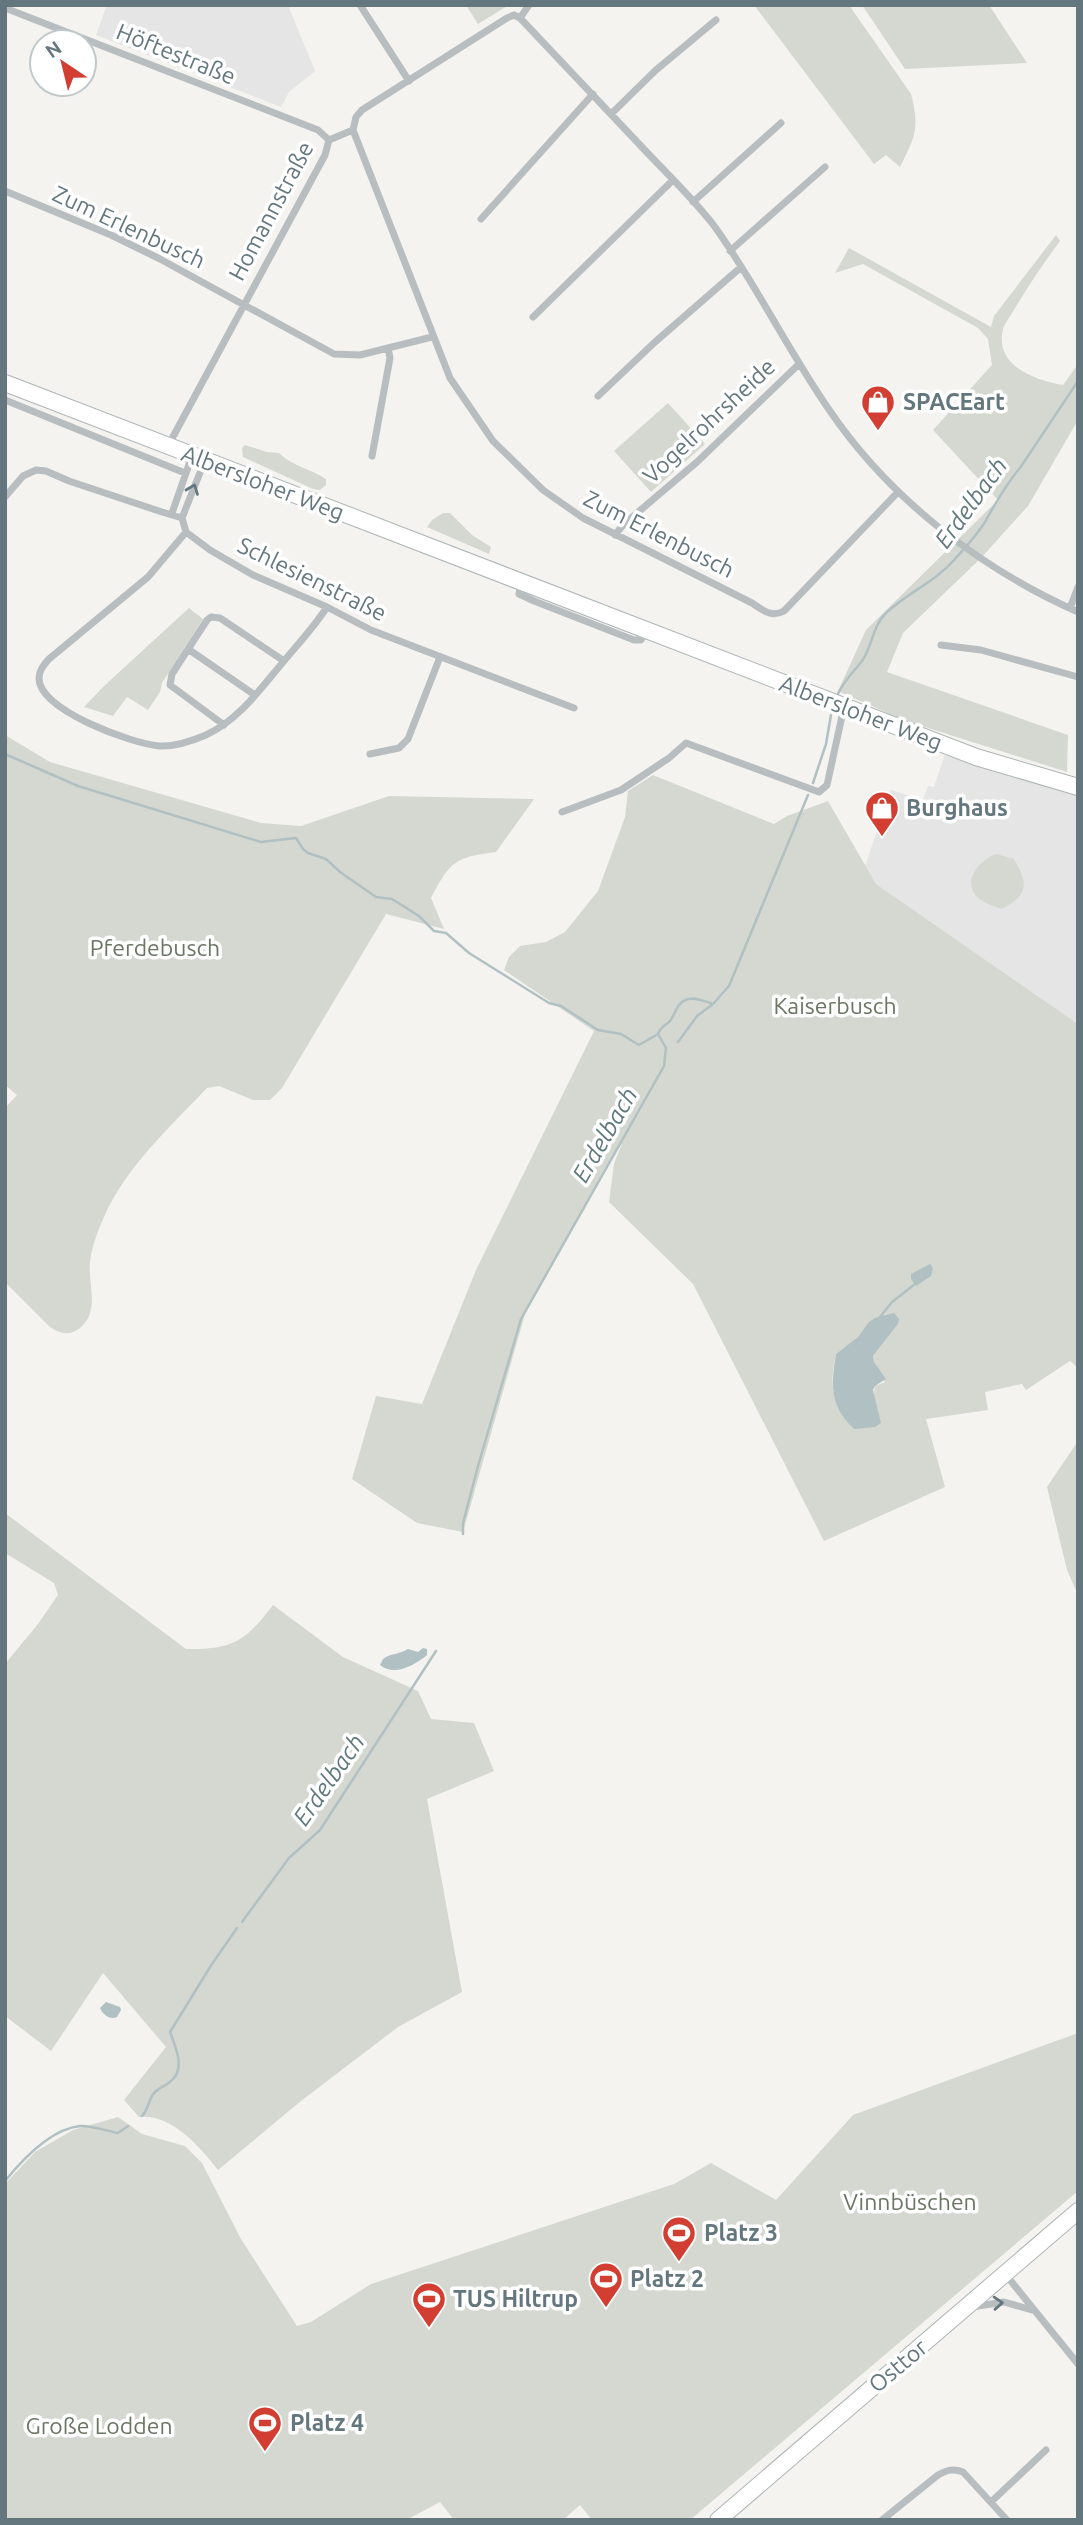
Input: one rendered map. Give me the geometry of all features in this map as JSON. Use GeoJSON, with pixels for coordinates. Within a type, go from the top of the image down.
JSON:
{"type":"FeatureCollection","features":[{"type":"Feature","properties":{"kind":"main road","name":"Albersloher Weg"},"geometry":{"type":"LineString","coordinates":[[5,383],[976,757],[1078,787]]}},
{"type":"Feature","properties":{"kind":"main road","name":"Osttor"},"geometry":{"type":"LineString","coordinates":[[718,2520],[1078,2211]]}},
{"type":"Feature","properties":{"kind":"street"},"geometry":{"type":"LineString","coordinates":[[360,5],[408,81]]}},
{"type":"Feature","properties":{"kind":"street"},"geometry":{"type":"LineString","coordinates":[[353,130],[356,117],[362,110],[507,18],[514,15],[520,18],[529,5]]}},
{"type":"Feature","properties":{"kind":"street","name":"Höftestraße"},"geometry":{"type":"LineString","coordinates":[[5,8],[318,130],[329,140]]}},
{"type":"Feature","properties":{"kind":"street","name":"Vogelrohrsheide"},"geometry":{"type":"LineString","coordinates":[[520,18],[713,225],[799,364],[861,454],[898,492],[973,553],[1078,612]]}},
{"type":"Feature","properties":{"kind":"street"},"geometry":{"type":"LineString","coordinates":[[611,114],[656,70],[716,20]]}},
{"type":"Feature","properties":{"kind":"street"},"geometry":{"type":"LineString","coordinates":[[481,219],[593,94]]}},
{"type":"Feature","properties":{"kind":"street"},"geometry":{"type":"LineString","coordinates":[[693,202],[781,123]]}},
{"type":"Feature","properties":{"kind":"street","name":"Homannstraße"},"geometry":{"type":"LineString","coordinates":[[168,446],[325,155],[329,140],[353,130]]}},
{"type":"Feature","properties":{"kind":"street","name":"Zum Erlenbusch"},"geometry":{"type":"LineString","coordinates":[[353,130],[450,379],[493,441],[543,490],[583,518],[769,614],[778,614],[784,611],[898,492]]}},
{"type":"Feature","properties":{"kind":"street"},"geometry":{"type":"LineString","coordinates":[[730,251],[825,167]]}},
{"type":"Feature","properties":{"kind":"street"},"geometry":{"type":"LineString","coordinates":[[533,317],[673,180]]}},
{"type":"Feature","properties":{"kind":"street","name":"Zum Erlenbusch"},"geometry":{"type":"LineString","coordinates":[[5,191],[135,247],[334,354],[360,355],[432,337]]}},
{"type":"Feature","properties":{"kind":"street"},"geometry":{"type":"LineString","coordinates":[[598,396],[740,268]]}},
{"type":"Feature","properties":{"kind":"street"},"geometry":{"type":"LineString","coordinates":[[372,456],[390,358],[388,348]]}},
{"type":"Feature","properties":{"kind":"street","name":"Vogelrohrsheide"},"geometry":{"type":"LineString","coordinates":[[615,535],[799,364]]}},
{"type":"Feature","properties":{"kind":"street","name":"Albersloher Weg"},"geometry":{"type":"LineString","coordinates":[[5,400],[185,472]]}},
{"type":"Feature","properties":{"kind":"street"},"geometry":{"type":"LineString","coordinates":[[172,513],[185,472],[198,458]]}},
{"type":"Feature","properties":{"kind":"street"},"geometry":{"type":"LineString","coordinates":[[198,458],[182,518],[186,532],[148,577],[58,649],[42,667],[39,680],[43,692],[61,708],[122,737],[145,744],[169,746],[183,743],[224,725],[255,695],[313,629],[327,607]]}},
{"type":"Feature","properties":{"kind":"street"},"geometry":{"type":"LineString","coordinates":[[5,497],[23,476],[36,470],[46,471],[182,518]]}},
{"type":"Feature","properties":{"kind":"street","name":"Schlesienstraße"},"geometry":{"type":"LineString","coordinates":[[186,532],[210,550],[253,575],[327,607],[371,630],[574,708]]}},
{"type":"Feature","properties":{"kind":"street"},"geometry":{"type":"LineString","coordinates":[[1070,608],[1078,587]]}},
{"type":"Feature","properties":{"kind":"street"},"geometry":{"type":"LineString","coordinates":[[224,725],[170,685],[169,679],[207,620],[215,617],[284,661]]}},
{"type":"Feature","properties":{"kind":"street"},"geometry":{"type":"LineString","coordinates":[[941,645],[981,650],[1078,677]]}},
{"type":"Feature","properties":{"kind":"street"},"geometry":{"type":"LineString","coordinates":[[188,649],[255,695]]}},
{"type":"Feature","properties":{"kind":"street"},"geometry":{"type":"LineString","coordinates":[[370,754],[399,748],[408,740],[440,657]]}},
{"type":"Feature","properties":{"kind":"street"},"geometry":{"type":"LineString","coordinates":[[562,812],[621,790],[669,758],[686,743],[819,792],[827,785],[838,705]]}},
{"type":"Feature","properties":{"kind":"street"},"geometry":{"type":"LineString","coordinates":[[1005,2274],[1078,2364]]}},
{"type":"Feature","properties":{"kind":"street"},"geometry":{"type":"LineString","coordinates":[[963,2311],[978,2305],[1004,2302],[1032,2310]]}},
{"type":"Feature","properties":{"kind":"street"},"geometry":{"type":"LineString","coordinates":[[991,2502],[1046,2450]]}},
{"type":"Feature","properties":{"kind":"street"},"geometry":{"type":"LineString","coordinates":[[882,2520],[946,2470],[956,2469],[962,2472],[1007,2520]]}},
{"type":"Feature","properties":{"kind":"shaded area"},"geometry":{"type":"Polygon","coordinates":[[[107,5],[288,5],[315,71],[289,92],[281,107],[98,36],[107,5]]]}},
{"type":"Feature","properties":{"kind":"shaded area"},"geometry":{"type":"Polygon","coordinates":[[[945,754],[1078,794],[1078,1024],[876,884],[865,866],[891,790],[923,800],[928,786],[934,787],[945,754]]]}},
{"type":"Feature","properties":{"kind":"shaded area"},"geometry":{"type":"Polygon","coordinates":[[[930,1264],[933,1268],[931,1276],[916,1286],[911,1274],[930,1264]]]}},
{"type":"Feature","properties":{"kind":"shaded area"},"geometry":{"type":"Polygon","coordinates":[[[894,1313],[899,1319],[898,1324],[873,1356],[886,1379],[873,1390],[881,1423],[875,1427],[854,1429],[836,1403],[833,1375],[836,1354],[858,1337],[869,1322],[894,1313]]]}},
{"type":"Feature","properties":{"kind":"shaded area"},"geometry":{"type":"Polygon","coordinates":[[[423,1648],[427,1649],[427,1655],[404,1668],[392,1670],[380,1665],[383,1659],[389,1656],[408,1649],[418,1652],[423,1648]]]}},
{"type":"Feature","properties":{"kind":"shaded area"},"geometry":{"type":"Polygon","coordinates":[[[106,2002],[120,2007],[117,2017],[109,2017],[103,2013],[100,2008],[106,2002]]]}},
{"type":"Feature","properties":{"kind":"green space"},"geometry":{"type":"Polygon","coordinates":[[[466,5],[509,5],[478,24],[466,5]]]}},
{"type":"Feature","properties":{"kind":"green space"},"geometry":{"type":"Polygon","coordinates":[[[754,5],[849,5],[911,94],[915,116],[914,132],[900,167],[886,155],[874,164],[754,5]]]}},
{"type":"Feature","properties":{"kind":"green space"},"geometry":{"type":"Polygon","coordinates":[[[862,5],[989,5],[1027,63],[905,69],[862,5]]]}},
{"type":"Feature","properties":{"kind":"green space"},"geometry":{"type":"Polygon","coordinates":[[[1056,235],[1060,241],[1030,283],[1007,322],[1003,329],[1002,342],[1011,362],[1029,375],[1041,379],[1063,385],[1078,364],[1078,420],[1028,506],[981,558],[903,633],[887,672],[1068,735],[1067,772],[903,720],[838,691],[866,630],[998,500],[933,430],[992,365],[988,339],[978,328],[863,264],[835,273],[849,248],[991,327],[994,316],[1056,235]]]}},
{"type":"Feature","properties":{"kind":"green space"},"geometry":{"type":"Polygon","coordinates":[[[668,403],[705,444],[651,492],[614,451],[668,403]]]}},
{"type":"Feature","properties":{"kind":"green space"},"geometry":{"type":"Polygon","coordinates":[[[245,445],[279,453],[326,479],[326,485],[320,490],[313,489],[243,457],[242,448],[245,445]]]}},
{"type":"Feature","properties":{"kind":"green space"},"geometry":{"type":"Polygon","coordinates":[[[443,513],[450,513],[472,535],[491,547],[489,554],[427,527],[443,513]]]}},
{"type":"Feature","properties":{"kind":"green space"},"geometry":{"type":"Polygon","coordinates":[[[189,608],[203,619],[148,710],[127,697],[113,716],[84,707],[104,686],[189,608]]]}},
{"type":"Feature","properties":{"kind":"green space","name":"Pferdebusch"},"geometry":{"type":"Polygon","coordinates":[[[5,735],[50,762],[261,823],[301,826],[389,796],[534,799],[496,852],[463,859],[444,876],[431,898],[444,929],[386,914],[282,1088],[270,1100],[253,1100],[219,1086],[207,1088],[136,1165],[113,1199],[95,1240],[90,1271],[91,1311],[79,1329],[67,1333],[50,1327],[5,1282],[5,1108],[17,1095],[5,1085],[5,735]]]}},
{"type":"Feature","properties":{"kind":"green space","name":"Kaiserbusch"},"geometry":{"type":"Polygon","coordinates":[[[653,775],[774,824],[787,816],[828,801],[876,884],[1078,1024],[1078,1368],[1070,1361],[1026,1390],[1022,1384],[985,1392],[988,1410],[926,1419],[945,1487],[824,1541],[693,1284],[609,1202],[614,1164],[627,1130],[525,1314],[463,1532],[417,1523],[352,1479],[376,1396],[422,1404],[476,1270],[594,1031],[504,970],[509,957],[520,946],[546,942],[565,932],[598,891],[625,817],[628,791],[653,775]],[[889,1316],[876,1319],[836,1354],[834,1392],[850,1425],[874,1395],[875,1386],[885,1382],[873,1356],[898,1324],[889,1316]]]}},
{"type":"Feature","properties":{"kind":"green space"},"geometry":{"type":"Polygon","coordinates":[[[996,854],[1014,859],[1023,882],[1017,899],[1002,909],[980,899],[974,893],[971,880],[976,869],[996,854]]]}},
{"type":"Feature","properties":{"kind":"green space"},"geometry":{"type":"Polygon","coordinates":[[[1078,1441],[1078,1595],[1067,1570],[1047,1487],[1078,1441]]]}},
{"type":"Feature","properties":{"kind":"green space"},"geometry":{"type":"Polygon","coordinates":[[[5,1513],[186,1649],[215,1648],[236,1641],[254,1628],[273,1605],[343,1657],[418,1691],[431,1719],[474,1723],[494,1771],[427,1799],[462,1992],[398,2027],[301,2101],[218,2170],[184,2133],[163,2121],[139,2117],[124,2100],[166,2047],[103,1973],[51,2051],[5,2016],[5,1664],[58,1595],[54,1583],[5,1553],[5,1513]]]}},
{"type":"Feature","properties":{"kind":"green space"},"geometry":{"type":"Polygon","coordinates":[[[1078,2033],[1078,2191],[690,2520],[592,2520],[580,2505],[563,2520],[454,2520],[440,2502],[410,2518],[382,2520],[5,2520],[5,2184],[35,2152],[73,2130],[118,2117],[142,2134],[185,2146],[202,2163],[241,2239],[297,2326],[311,2322],[371,2284],[674,2184],[711,2163],[776,2200],[853,2115],[1078,2033]]]}},
{"type":"Feature","properties":{"kind":"waterway","name":"Erdelbach"},"geometry":{"type":"LineString","coordinates":[[837,696],[845,681],[862,661],[875,630],[886,613],[946,568],[978,532],[1005,487],[1078,381]]}},
{"type":"Feature","properties":{"kind":"waterway","name":"Erdelbach"},"geometry":{"type":"LineString","coordinates":[[813,783],[826,744],[832,709]]}},
{"type":"Feature","properties":{"kind":"waterway"},"geometry":{"type":"LineString","coordinates":[[5,754],[78,786],[261,842],[296,838],[308,853],[326,859],[376,897],[392,899],[419,916],[434,931],[446,933],[469,953],[598,1030],[621,1034],[639,1045],[658,1034]]}},
{"type":"Feature","properties":{"kind":"waterway","name":"Erdelbach"},"geometry":{"type":"LineString","coordinates":[[463,1534],[463,1523],[478,1466],[521,1319],[664,1066],[666,1048],[658,1034],[660,1029],[670,1021],[682,1002],[695,999],[713,1004],[729,986],[808,795]]}},
{"type":"Feature","properties":{"kind":"waterway"},"geometry":{"type":"LineString","coordinates":[[678,1042],[697,1016],[713,1004]]}},
{"type":"Feature","properties":{"kind":"waterway"},"geometry":{"type":"LineString","coordinates":[[880,1317],[892,1302],[915,1284]]}},
{"type":"Feature","properties":{"kind":"waterway","name":"Erdelbach"},"geometry":{"type":"LineString","coordinates":[[242,1922],[289,1858],[320,1830],[436,1651]]}},
{"type":"Feature","properties":{"kind":"waterway","name":"Erdelbach"},"geometry":{"type":"LineString","coordinates":[[142,2116],[155,2092],[177,2074],[178,2056],[170,2032],[237,1928]]}},
{"type":"Feature","properties":{"kind":"waterway","name":"Erdelbach"},"geometry":{"type":"LineString","coordinates":[[5,2181],[48,2139],[69,2128],[94,2127],[118,2133],[128,2126]]}},
{"type":"Feature","properties":{"kind":"place","name":"SPACEart"},"geometry":{"type":"Point","coordinates":[878,432]}},
{"type":"Feature","properties":{"kind":"place","name":"Burghaus"},"geometry":{"type":"Point","coordinates":[882,838]}},
{"type":"Feature","properties":{"kind":"place","name":"Platz 3"},"geometry":{"type":"Point","coordinates":[679,2263]}},
{"type":"Feature","properties":{"kind":"place","name":"Platz 2"},"geometry":{"type":"Point","coordinates":[606,2309]}},
{"type":"Feature","properties":{"kind":"place","name":"TUS Hiltrup"},"geometry":{"type":"Point","coordinates":[429,2329]}},
{"type":"Feature","properties":{"kind":"place","name":"Platz 4"},"geometry":{"type":"Point","coordinates":[265,2453]}},
{"type":"Feature","properties":{"kind":"park label","name":"Vinnbüschen"},"geometry":{"type":"Point","coordinates":[910,2202]}},
{"type":"Feature","properties":{"kind":"park label","name":"Große Lodden"},"geometry":{"type":"Point","coordinates":[99,2426]}}]}
